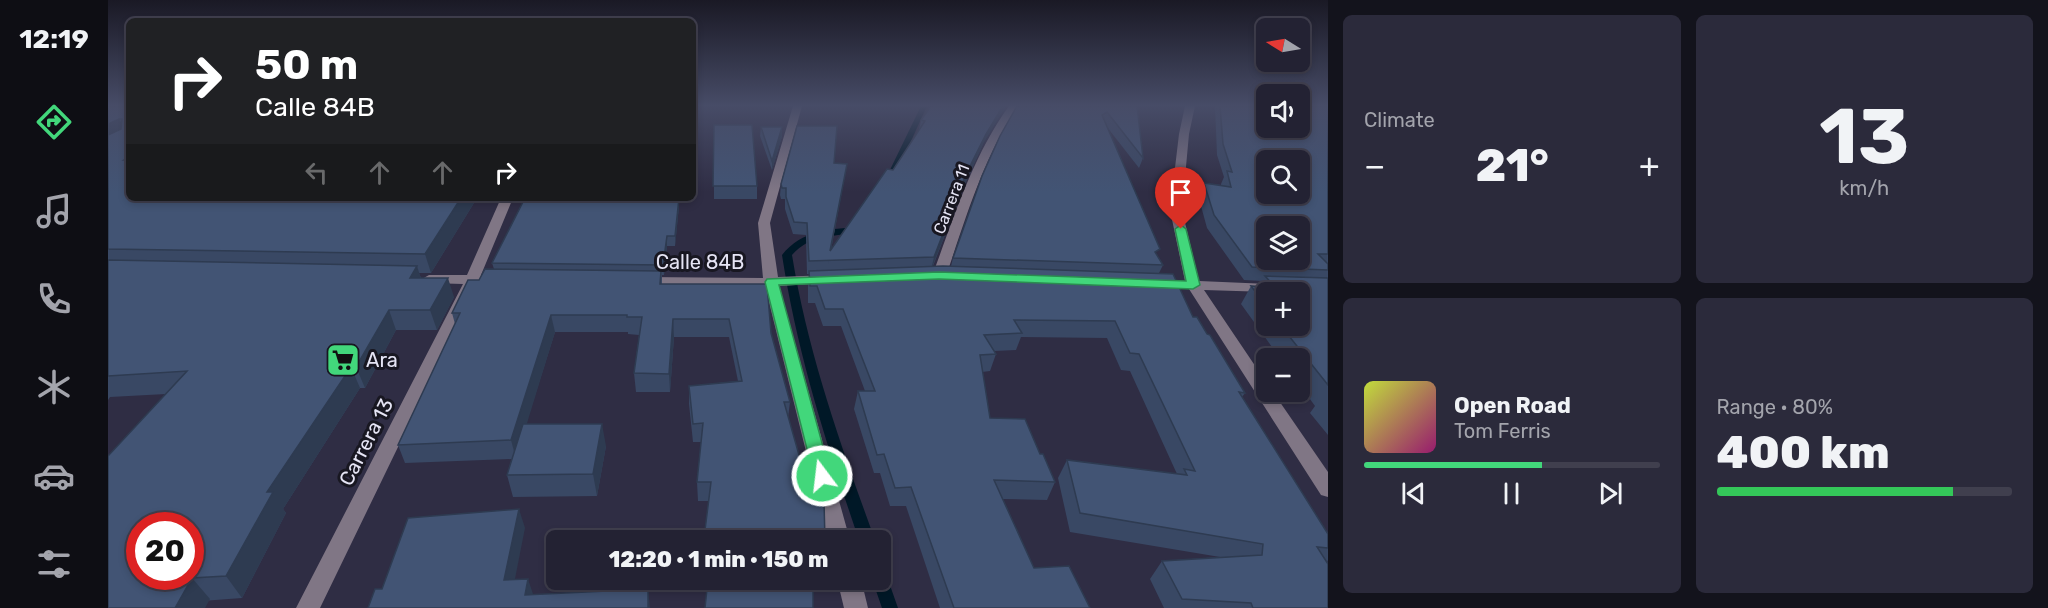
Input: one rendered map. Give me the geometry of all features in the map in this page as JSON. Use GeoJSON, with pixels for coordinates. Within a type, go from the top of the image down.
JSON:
{"type":"FeatureCollection","features":[{"type":"Feature","properties":{"kind":"street"},"geometry":{"type":"LineString","coordinates":[[790,134],[764,223],[837,530]]}},
{"type":"Feature","properties":{"kind":"street","name":"Carrera 11"},"geometry":{"type":"LineString","coordinates":[[939,276],[972,186],[995,134]]}},
{"type":"Feature","properties":{"kind":"street"},"geometry":{"type":"LineString","coordinates":[[1184,134],[1176,210],[1193,285],[1328,489]]}},
{"type":"Feature","properties":{"kind":"street","name":"Carrera 13"},"geometry":{"type":"LineString","coordinates":[[308,608],[472,280],[506,201]]}},
{"type":"Feature","properties":{"kind":"street"},"geometry":{"type":"LineString","coordinates":[[413,279],[508,280]]}},
{"type":"Feature","properties":{"kind":"street","name":"Calle 84B"},"geometry":{"type":"LineString","coordinates":[[628,281],[847,279]]}},
{"type":"Feature","properties":{"kind":"street"},"geometry":{"type":"LineString","coordinates":[[1147,284],[1256,288]]}},
{"type":"Feature","properties":{"kind":"street"},"geometry":{"type":"LineString","coordinates":[[852,590],[856,608]]}},
{"type":"Feature","properties":{"kind":"building"},"geometry":{"type":"Polygon","coordinates":[[[126,134],[126,159],[124,160],[126,160],[126,201],[459,201],[425,254],[108,249],[108,135],[126,134]]]}},
{"type":"Feature","properties":{"kind":"building"},"geometry":{"type":"Polygon","coordinates":[[[714,134],[753,134],[757,186],[713,186],[714,134]]]}},
{"type":"Feature","properties":{"kind":"building"},"geometry":{"type":"Polygon","coordinates":[[[763,134],[780,134],[772,161],[763,134]]]}},
{"type":"Feature","properties":{"kind":"building"},"geometry":{"type":"Polygon","coordinates":[[[795,134],[836,134],[834,163],[847,164],[830,251],[887,169],[893,170],[916,134],[986,134],[966,174],[934,257],[809,261],[807,223],[794,222],[786,197],[786,188],[782,188],[781,184],[795,134]]]}},
{"type":"Feature","properties":{"kind":"building"},"geometry":{"type":"Polygon","coordinates":[[[1110,134],[1160,249],[1155,252],[1163,265],[953,258],[982,176],[1000,136],[1110,134]]]}},
{"type":"Feature","properties":{"kind":"building"},"geometry":{"type":"Polygon","coordinates":[[[1125,134],[1140,134],[1143,158],[1125,134]]]}},
{"type":"Feature","properties":{"kind":"building"},"geometry":{"type":"Polygon","coordinates":[[[1222,134],[1256,134],[1256,138],[1310,138],[1310,134],[1328,134],[1328,254],[1318,254],[1328,264],[1328,270],[1310,269],[1310,216],[1256,216],[1256,267],[1252,267],[1214,215],[1204,183],[1231,187],[1227,171],[1232,172],[1222,134]]]}},
{"type":"Feature","properties":{"kind":"building"},"geometry":{"type":"Polygon","coordinates":[[[523,201],[679,201],[675,236],[667,236],[663,265],[492,263],[523,201]]]}},
{"type":"Feature","properties":{"kind":"building"},"geometry":{"type":"Polygon","coordinates":[[[108,260],[417,266],[410,278],[448,278],[430,310],[389,310],[356,367],[351,367],[267,492],[273,492],[226,576],[204,577],[204,512],[126,512],[126,590],[185,590],[175,608],[108,608],[108,456],[187,371],[108,376],[108,260]]]}},
{"type":"Feature","properties":{"kind":"building"},"geometry":{"type":"Polygon","coordinates":[[[943,266],[1173,274],[1193,317],[1197,317],[1207,334],[1210,335],[1245,393],[1239,392],[1328,534],[1328,548],[1317,547],[1328,564],[1328,608],[1253,608],[1251,603],[1182,599],[1162,561],[1262,555],[1263,544],[1080,513],[1067,460],[1187,475],[1184,469],[1195,471],[1139,354],[1130,353],[1115,321],[1014,320],[1022,333],[984,335],[996,354],[980,355],[990,418],[1025,419],[1055,482],[994,480],[1034,568],[1069,566],[1090,608],[954,608],[911,487],[895,488],[884,454],[877,455],[858,391],[875,391],[843,309],[825,309],[817,286],[810,286],[809,271],[943,266]]]}},
{"type":"Feature","properties":{"kind":"building"},"geometry":{"type":"Polygon","coordinates":[[[485,269],[661,271],[660,284],[767,284],[771,333],[790,402],[784,402],[801,462],[811,463],[810,497],[823,498],[825,530],[705,530],[711,482],[697,482],[703,423],[693,424],[689,386],[742,381],[729,319],[673,319],[669,374],[634,373],[642,317],[551,315],[511,440],[398,445],[460,313],[452,313],[468,280],[479,280],[485,269]]]}},
{"type":"Feature","properties":{"kind":"building"},"geometry":{"type":"Polygon","coordinates":[[[1265,276],[1328,278],[1328,385],[1310,362],[1310,348],[1299,348],[1289,336],[1310,336],[1310,282],[1270,282],[1265,276]]]}},
{"type":"Feature","properties":{"kind":"building"},"geometry":{"type":"Polygon","coordinates":[[[523,424],[602,424],[593,474],[507,475],[523,424]]]}},
{"type":"Feature","properties":{"kind":"building"},"geometry":{"type":"Polygon","coordinates":[[[519,509],[504,580],[528,579],[525,595],[648,590],[648,608],[368,608],[375,589],[382,589],[408,518],[519,509]]]}},
{"type":"Feature","properties":{"kind":"building"},"geometry":{"type":"Polygon","coordinates":[[[707,590],[813,590],[813,608],[705,608],[707,590]]]}},
{"type":"Feature","properties":{"kind":"waterway"},"geometry":{"type":"LineString","coordinates":[[892,174],[911,134]]}},
{"type":"Feature","properties":{"kind":"waterway"},"geometry":{"type":"LineString","coordinates":[[859,230],[829,232],[810,237],[794,247],[787,255],[809,365],[864,530]]}},
{"type":"Feature","properties":{"kind":"waterway"},"geometry":{"type":"LineString","coordinates":[[884,590],[890,608]]}},
{"type":"Feature","properties":{"kind":"place","name":"Ara"},"geometry":{"type":"Point","coordinates":[343,360]}},
{"type":"Feature","properties":{"kind":"route"},"geometry":{"type":"LineString","coordinates":[[822,476],[771,282],[939,276],[1193,285],[1181,229]]}}]}
